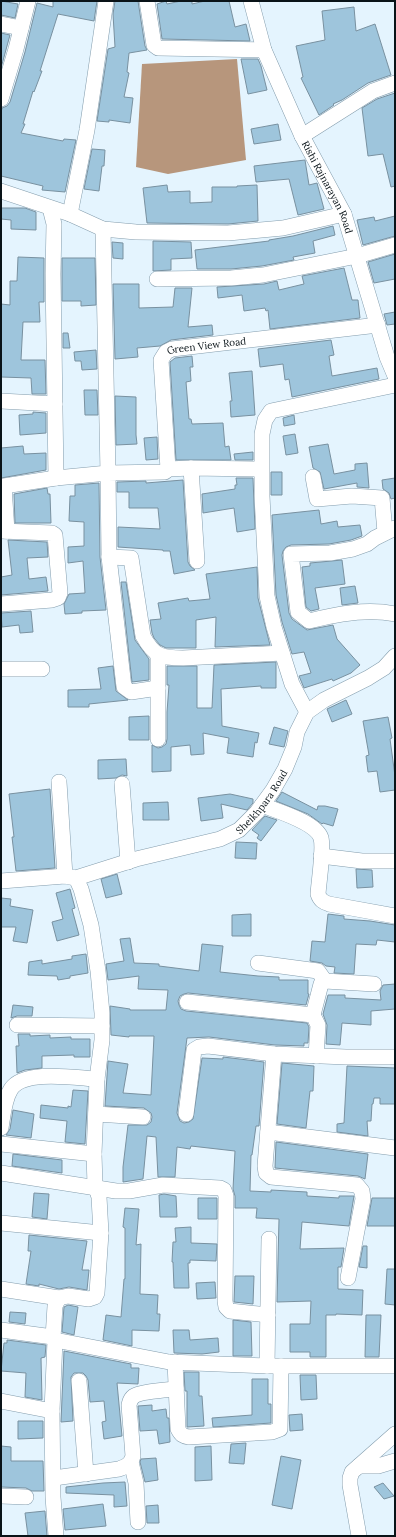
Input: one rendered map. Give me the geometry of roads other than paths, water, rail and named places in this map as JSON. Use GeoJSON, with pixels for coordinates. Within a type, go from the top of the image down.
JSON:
{"type":"FeatureCollection","features":[{"type":"Feature","properties":{"kind":"street"},"geometry":{"type":"LineString","coordinates":[[1,99],[28,1]]}},
{"type":"Feature","properties":{"kind":"street"},"geometry":{"type":"LineString","coordinates":[[70,214],[87,130],[106,1]]}},
{"type":"Feature","properties":{"kind":"street"},"geometry":{"type":"LineString","coordinates":[[147,1],[154,45],[158,48],[264,50]]}},
{"type":"Feature","properties":{"kind":"street","name":"Rishi Rajnarayan Road"},"geometry":{"type":"LineString","coordinates":[[251,1],[264,50],[302,136],[344,214],[387,357],[395,376]]}},
{"type":"Feature","properties":{"kind":"street"},"geometry":{"type":"LineString","coordinates":[[1,24],[21,28]]}},
{"type":"Feature","properties":{"kind":"street"},"geometry":{"type":"LineString","coordinates":[[302,136],[373,91],[395,83]]}},
{"type":"Feature","properties":{"kind":"street"},"geometry":{"type":"LineString","coordinates":[[1,191],[70,214],[102,229],[136,232],[228,233],[283,228],[344,214]]}},
{"type":"Feature","properties":{"kind":"street"},"geometry":{"type":"LineString","coordinates":[[50,208],[54,224],[53,274],[56,478]]}},
{"type":"Feature","properties":{"kind":"street"},"geometry":{"type":"LineString","coordinates":[[102,229],[109,557],[116,625],[124,687],[131,692],[158,688]]}},
{"type":"Feature","properties":{"kind":"street"},"geometry":{"type":"LineString","coordinates":[[157,279],[231,278],[263,275],[357,256],[395,245]]}},
{"type":"Feature","properties":{"kind":"street","name":"Green View Road"},"geometry":{"type":"LineString","coordinates":[[168,469],[161,360],[166,352],[172,349],[378,325]]}},
{"type":"Feature","properties":{"kind":"street"},"geometry":{"type":"LineString","coordinates":[[307,712],[292,684],[282,654],[267,596],[261,469],[262,434],[265,420],[271,411],[395,385]]}},
{"type":"Feature","properties":{"kind":"street"},"geometry":{"type":"LineString","coordinates":[[1,401],[55,404]]}},
{"type":"Feature","properties":{"kind":"street"},"geometry":{"type":"LineString","coordinates":[[191,468],[197,561]]}},
{"type":"Feature","properties":{"kind":"street"},"geometry":{"type":"LineString","coordinates":[[1,604],[52,600],[58,598],[60,594],[55,535],[52,533],[4,531],[2,486],[56,478],[108,473],[165,472],[168,469],[261,469]]}},
{"type":"Feature","properties":{"kind":"street"},"geometry":{"type":"LineString","coordinates":[[313,477],[317,500],[352,496],[382,498],[390,530],[367,544],[353,549],[330,553],[291,554],[298,612],[309,621],[327,616],[380,611],[395,614]]}},
{"type":"Feature","properties":{"kind":"street"},"geometry":{"type":"LineString","coordinates":[[109,557],[131,558],[143,636],[158,656],[183,658],[282,654]]}},
{"type":"Feature","properties":{"kind":"street"},"geometry":{"type":"LineString","coordinates":[[158,656],[158,739]]}},
{"type":"Feature","properties":{"kind":"street","name":"Sheikhpara Road"},"geometry":{"type":"LineString","coordinates":[[1,880],[70,877],[220,839],[239,830],[257,812],[284,769],[294,747],[297,732],[307,712],[324,700],[368,678],[384,668],[395,656]]}},
{"type":"Feature","properties":{"kind":"street"},"geometry":{"type":"LineString","coordinates":[[1,669],[42,670]]}},
{"type":"Feature","properties":{"kind":"street"},"geometry":{"type":"LineString","coordinates":[[1,1289],[59,1298],[68,1296],[89,1299],[95,1297],[98,1293],[100,1233],[99,1197],[96,1188],[94,1154],[97,1079],[102,1040],[102,1014],[98,971],[91,925],[81,888],[70,877],[59,782]]}},
{"type":"Feature","properties":{"kind":"street"},"geometry":{"type":"LineString","coordinates":[[122,784],[128,862]]}},
{"type":"Feature","properties":{"kind":"street"},"geometry":{"type":"LineString","coordinates":[[262,805],[302,821],[316,830],[321,837],[318,894],[323,901],[328,904],[395,916]]}},
{"type":"Feature","properties":{"kind":"street"},"geometry":{"type":"LineString","coordinates":[[321,856],[362,861],[395,861]]}},
{"type":"Feature","properties":{"kind":"street"},"geometry":{"type":"LineString","coordinates":[[258,963],[318,971],[325,981]]}},
{"type":"Feature","properties":{"kind":"street"},"geometry":{"type":"LineString","coordinates":[[316,1056],[318,1026],[313,1015],[321,984],[325,981],[374,984]]}},
{"type":"Feature","properties":{"kind":"street"},"geometry":{"type":"LineString","coordinates":[[187,1002],[313,1015]]}},
{"type":"Feature","properties":{"kind":"street"},"geometry":{"type":"LineString","coordinates":[[17,1025],[102,1026]]}},
{"type":"Feature","properties":{"kind":"street"},"geometry":{"type":"LineString","coordinates":[[186,1114],[194,1050],[199,1047],[208,1046],[274,1054],[395,1057]]}},
{"type":"Feature","properties":{"kind":"street"},"geometry":{"type":"LineString","coordinates":[[274,1054],[265,1166],[266,1173],[271,1177],[357,1185],[362,1191],[363,1199],[348,1278]]}},
{"type":"Feature","properties":{"kind":"street"},"geometry":{"type":"LineString","coordinates":[[1,1128],[11,1089],[19,1081],[28,1078],[48,1076],[97,1079]]}},
{"type":"Feature","properties":{"kind":"street"},"geometry":{"type":"LineString","coordinates":[[96,1114],[142,1117]]}},
{"type":"Feature","properties":{"kind":"street"},"geometry":{"type":"LineString","coordinates":[[268,1132],[395,1148]]}},
{"type":"Feature","properties":{"kind":"street"},"geometry":{"type":"LineString","coordinates":[[1,1144],[94,1154]]}},
{"type":"Feature","properties":{"kind":"street"},"geometry":{"type":"LineString","coordinates":[[1,1173],[96,1188],[129,1191],[163,1185],[220,1188],[224,1190],[226,1196],[226,1308],[230,1311],[268,1315]]}},
{"type":"Feature","properties":{"kind":"street"},"geometry":{"type":"LineString","coordinates":[[1,1223],[100,1233]]}},
{"type":"Feature","properties":{"kind":"street"},"geometry":{"type":"LineString","coordinates":[[175,1362],[178,1429],[180,1434],[190,1437],[277,1432],[280,1429],[281,1424],[268,1315],[269,1239]]}},
{"type":"Feature","properties":{"kind":"street"},"geometry":{"type":"LineString","coordinates":[[56,1536],[53,1497],[54,1478],[52,1411],[55,1306],[59,1298]]}},
{"type":"Feature","properties":{"kind":"street"},"geometry":{"type":"LineString","coordinates":[[1,1330],[54,1338],[136,1356],[175,1362],[274,1366],[395,1366]]}},
{"type":"Feature","properties":{"kind":"street"},"geometry":{"type":"LineString","coordinates":[[79,1381],[86,1474]]}},
{"type":"Feature","properties":{"kind":"street"},"geometry":{"type":"LineString","coordinates":[[138,1522],[136,1483],[131,1462],[133,1456],[129,1405],[130,1400],[134,1396],[140,1394],[176,1389]]}},
{"type":"Feature","properties":{"kind":"street"},"geometry":{"type":"LineString","coordinates":[[1,1401],[52,1411]]}},
{"type":"Feature","properties":{"kind":"street"},"geometry":{"type":"LineString","coordinates":[[359,1536],[350,1478],[352,1472],[395,1434]]}},
{"type":"Feature","properties":{"kind":"street"},"geometry":{"type":"LineString","coordinates":[[359,1466],[378,1466],[395,1461]]}},
{"type":"Feature","properties":{"kind":"street"},"geometry":{"type":"LineString","coordinates":[[54,1478],[119,1469],[131,1462]]}},
{"type":"Feature","properties":{"kind":"street"},"geometry":{"type":"LineString","coordinates":[[1,1496],[26,1497]]}}]}
